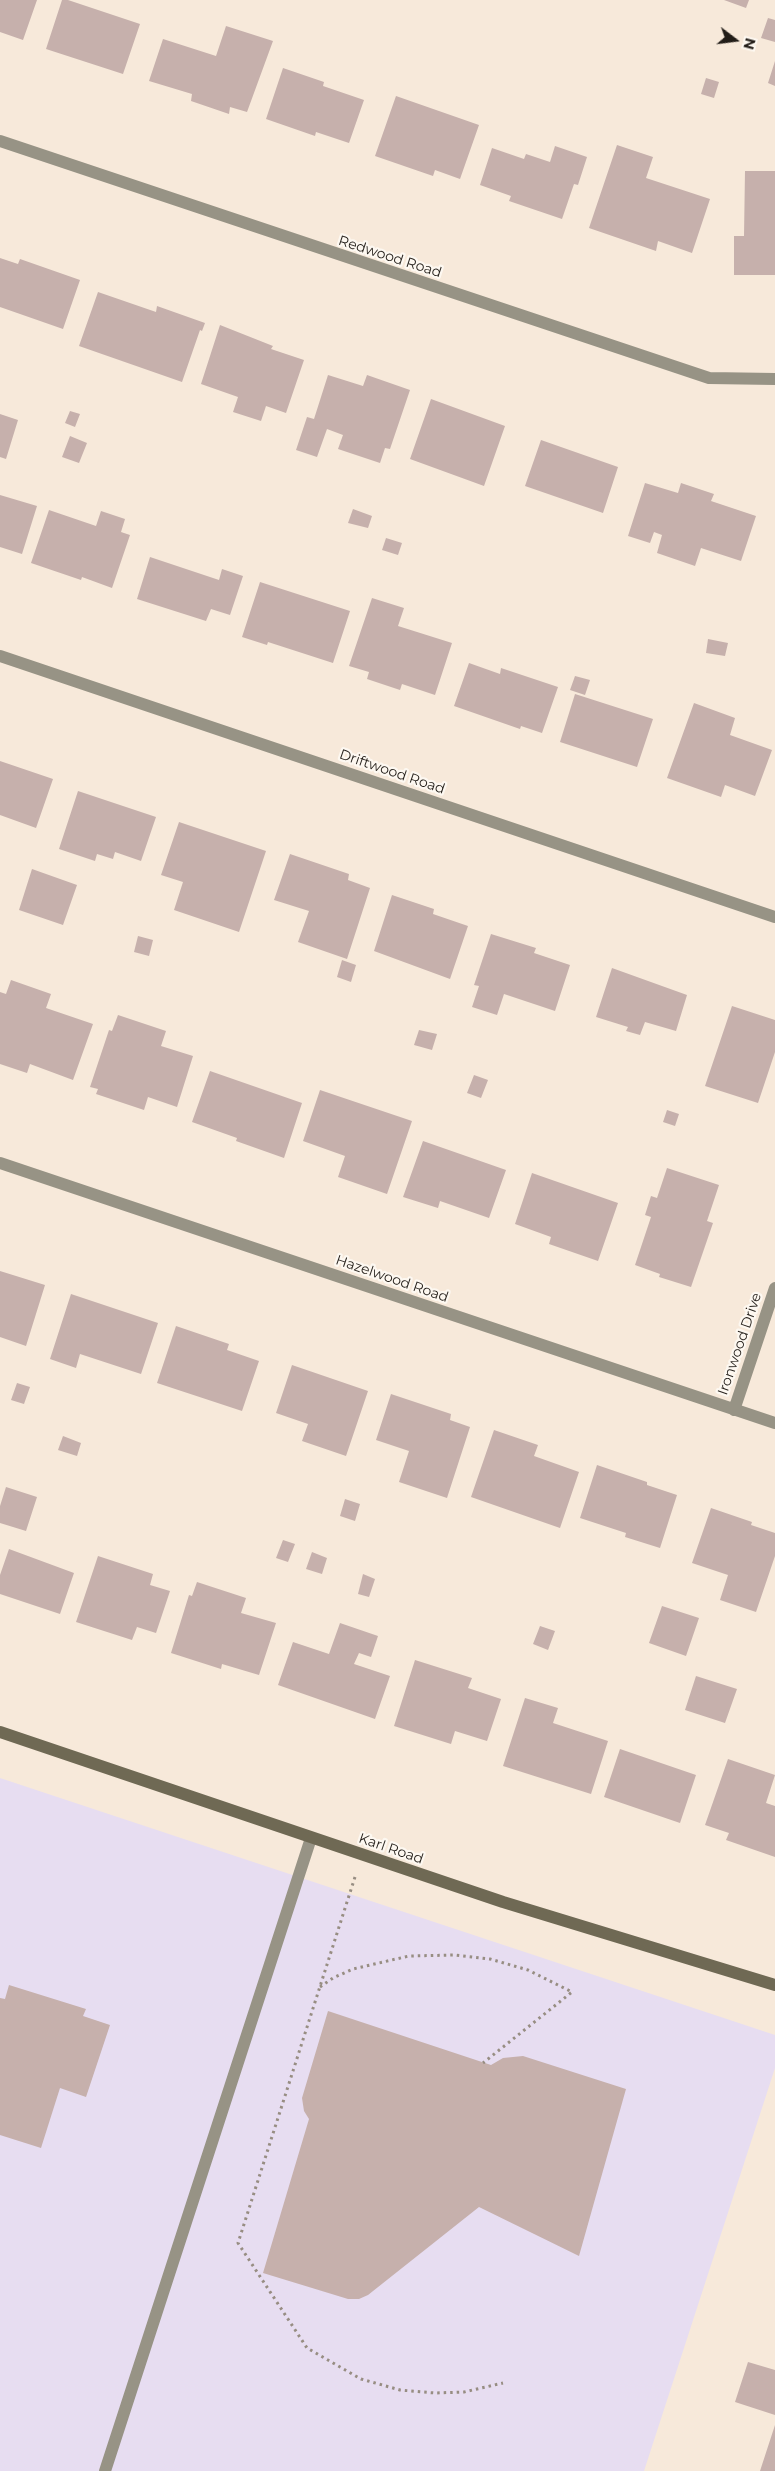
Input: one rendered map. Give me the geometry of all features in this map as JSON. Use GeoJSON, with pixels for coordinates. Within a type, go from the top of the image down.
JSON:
{"type":"FeatureCollection","features":[{"type":"Feature","properties":{"kind":"main road","name":"Karl Road"},"geometry":{"type":"LineString","coordinates":[[0,1732],[503,1902],[775,1985]]}},
{"type":"Feature","properties":{"kind":"street","name":"Redwood Road"},"geometry":{"type":"LineString","coordinates":[[0,141],[709,378],[775,379]]}},
{"type":"Feature","properties":{"kind":"street","name":"Driftwood Road"},"geometry":{"type":"LineString","coordinates":[[0,656],[775,917]]}},
{"type":"Feature","properties":{"kind":"street","name":"Hazelwood Road"},"geometry":{"type":"LineString","coordinates":[[0,1163],[775,1423]]}},
{"type":"Feature","properties":{"kind":"street","name":"Ironwood Drive"},"geometry":{"type":"LineString","coordinates":[[734,1410],[775,1288]]}},
{"type":"Feature","properties":{"kind":"street"},"geometry":{"type":"LineString","coordinates":[[105,2471],[311,1838]]}},
{"type":"Feature","properties":{"kind":"path"},"geometry":{"type":"LineString","coordinates":[[362,1855],[238,2243],[307,2348],[361,2379],[400,2390],[435,2393],[464,2392],[504,2383]]}},
{"type":"Feature","properties":{"kind":"path"},"geometry":{"type":"LineString","coordinates":[[319,1988],[333,1978],[353,1969],[409,1956],[454,1955],[490,1959],[528,1970],[572,1992],[483,2062]]}},
{"type":"Feature","properties":{"kind":"shaded area"},"geometry":{"type":"Polygon","coordinates":[[[0,1778],[775,2035],[775,2068],[644,2471],[0,2471],[0,1778]]]}},
{"type":"Feature","properties":{"kind":"building"},"geometry":{"type":"Polygon","coordinates":[[[0,0],[37,0],[23,40],[0,32],[0,0]]]}},
{"type":"Feature","properties":{"kind":"building"},"geometry":{"type":"Polygon","coordinates":[[[62,0],[68,0],[140,24],[123,74],[46,49],[62,0]]]}},
{"type":"Feature","properties":{"kind":"building"},"geometry":{"type":"Polygon","coordinates":[[[724,0],[749,0],[746,8],[724,0]]]}},
{"type":"Feature","properties":{"kind":"building"},"geometry":{"type":"Polygon","coordinates":[[[768,18],[775,20],[775,42],[761,38],[768,18]]]}},
{"type":"Feature","properties":{"kind":"building"},"geometry":{"type":"Polygon","coordinates":[[[226,26],[273,41],[247,112],[230,107],[229,114],[191,101],[192,94],[149,81],[163,39],[216,56],[226,26]]]}},
{"type":"Feature","properties":{"kind":"building"},"geometry":{"type":"Polygon","coordinates":[[[775,61],[775,86],[768,83],[775,61]]]}},
{"type":"Feature","properties":{"kind":"building"},"geometry":{"type":"Polygon","coordinates":[[[283,68],[324,82],[323,86],[364,100],[349,143],[316,132],[315,136],[266,119],[283,68]]]}},
{"type":"Feature","properties":{"kind":"building"},"geometry":{"type":"Polygon","coordinates":[[[706,78],[719,82],[714,98],[701,94],[706,78]]]}},
{"type":"Feature","properties":{"kind":"building"},"geometry":{"type":"Polygon","coordinates":[[[396,96],[479,125],[460,179],[435,170],[433,176],[375,156],[396,96]]]}},
{"type":"Feature","properties":{"kind":"building"},"geometry":{"type":"Polygon","coordinates":[[[617,145],[653,157],[646,178],[710,199],[692,253],[658,241],[656,251],[589,228],[617,145]]]}},
{"type":"Feature","properties":{"kind":"building"},"geometry":{"type":"Polygon","coordinates":[[[555,146],[587,157],[578,185],[574,184],[562,219],[509,201],[511,196],[480,185],[492,148],[524,159],[526,154],[550,162],[555,146]]]}},
{"type":"Feature","properties":{"kind":"building"},"geometry":{"type":"Polygon","coordinates":[[[745,171],[775,171],[775,275],[734,275],[734,236],[744,236],[745,171]]]}},
{"type":"Feature","properties":{"kind":"building"},"geometry":{"type":"Polygon","coordinates":[[[0,258],[18,264],[20,259],[80,280],[63,329],[0,307],[0,258]]]}},
{"type":"Feature","properties":{"kind":"building"},"geometry":{"type":"Polygon","coordinates":[[[98,292],[156,312],[157,306],[205,323],[202,331],[200,330],[182,382],[79,346],[98,292]]]}},
{"type":"Feature","properties":{"kind":"building"},"geometry":{"type":"Polygon","coordinates":[[[220,325],[273,346],[271,349],[304,360],[286,413],[266,406],[261,421],[233,412],[238,397],[201,384],[220,325]]]}},
{"type":"Feature","properties":{"kind":"building"},"geometry":{"type":"Polygon","coordinates":[[[328,375],[363,386],[367,375],[410,390],[390,449],[385,448],[380,463],[338,449],[343,435],[327,429],[317,457],[296,450],[307,417],[314,419],[328,375]]]}},
{"type":"Feature","properties":{"kind":"building"},"geometry":{"type":"Polygon","coordinates":[[[431,399],[505,426],[484,486],[410,459],[431,399]]]}},
{"type":"Feature","properties":{"kind":"building"},"geometry":{"type":"Polygon","coordinates":[[[70,411],[80,414],[75,427],[65,423],[70,411]]]}},
{"type":"Feature","properties":{"kind":"building"},"geometry":{"type":"Polygon","coordinates":[[[0,414],[18,420],[6,459],[0,457],[0,414]]]}},
{"type":"Feature","properties":{"kind":"building"},"geometry":{"type":"Polygon","coordinates":[[[70,436],[87,443],[79,463],[62,457],[70,436]]]}},
{"type":"Feature","properties":{"kind":"building"},"geometry":{"type":"Polygon","coordinates":[[[541,440],[618,467],[603,513],[525,486],[541,440]]]}},
{"type":"Feature","properties":{"kind":"building"},"geometry":{"type":"Polygon","coordinates":[[[645,483],[678,493],[681,483],[714,494],[711,501],[756,516],[741,561],[701,548],[695,566],[657,553],[662,535],[654,532],[650,543],[628,536],[645,483]]]}},
{"type":"Feature","properties":{"kind":"building"},"geometry":{"type":"Polygon","coordinates":[[[0,495],[37,506],[22,554],[0,547],[0,495]]]}},
{"type":"Feature","properties":{"kind":"building"},"geometry":{"type":"Polygon","coordinates":[[[353,509],[372,516],[368,528],[348,523],[353,509]]]}},
{"type":"Feature","properties":{"kind":"building"},"geometry":{"type":"Polygon","coordinates":[[[49,510],[96,526],[101,511],[125,519],[121,532],[130,535],[112,588],[82,577],[81,580],[31,563],[49,510]]]}},
{"type":"Feature","properties":{"kind":"building"},"geometry":{"type":"Polygon","coordinates":[[[386,538],[402,543],[398,555],[382,550],[386,538]]]}},
{"type":"Feature","properties":{"kind":"building"},"geometry":{"type":"Polygon","coordinates":[[[150,557],[219,580],[222,569],[243,576],[230,615],[211,609],[206,621],[137,599],[150,557]]]}},
{"type":"Feature","properties":{"kind":"building"},"geometry":{"type":"Polygon","coordinates":[[[260,582],[350,611],[333,663],[268,642],[267,645],[242,637],[260,582]]]}},
{"type":"Feature","properties":{"kind":"building"},"geometry":{"type":"Polygon","coordinates":[[[372,598],[404,608],[398,626],[452,643],[435,695],[402,684],[400,690],[367,679],[369,672],[349,666],[372,598]]]}},
{"type":"Feature","properties":{"kind":"building"},"geometry":{"type":"Polygon","coordinates":[[[708,639],[728,643],[725,656],[706,653],[708,639]]]}},
{"type":"Feature","properties":{"kind":"building"},"geometry":{"type":"Polygon","coordinates":[[[469,663],[500,674],[501,668],[558,687],[542,733],[521,726],[520,729],[454,706],[469,663]]]}},
{"type":"Feature","properties":{"kind":"building"},"geometry":{"type":"Polygon","coordinates":[[[575,676],[590,680],[585,695],[570,690],[575,676]]]}},
{"type":"Feature","properties":{"kind":"building"},"geometry":{"type":"Polygon","coordinates":[[[575,694],[653,719],[637,767],[560,742],[575,694]]]}},
{"type":"Feature","properties":{"kind":"building"},"geometry":{"type":"Polygon","coordinates":[[[694,703],[735,718],[730,735],[772,750],[755,796],[725,785],[721,797],[667,778],[694,703]]]}},
{"type":"Feature","properties":{"kind":"building"},"geometry":{"type":"Polygon","coordinates":[[[0,761],[53,779],[36,828],[0,815],[0,761]]]}},
{"type":"Feature","properties":{"kind":"building"},"geometry":{"type":"Polygon","coordinates":[[[78,791],[156,817],[141,861],[115,852],[113,859],[97,854],[95,861],[59,849],[78,791]]]}},
{"type":"Feature","properties":{"kind":"building"},"geometry":{"type":"Polygon","coordinates":[[[179,822],[266,851],[239,932],[174,910],[183,882],[161,875],[179,822]]]}},
{"type":"Feature","properties":{"kind":"building"},"geometry":{"type":"Polygon","coordinates":[[[290,854],[349,874],[348,880],[370,888],[347,959],[298,942],[309,911],[274,900],[290,854]]]}},
{"type":"Feature","properties":{"kind":"building"},"geometry":{"type":"Polygon","coordinates":[[[32,869],[77,885],[63,925],[19,910],[32,869]]]}},
{"type":"Feature","properties":{"kind":"building"},"geometry":{"type":"Polygon","coordinates":[[[392,895],[434,909],[433,914],[468,926],[450,979],[374,951],[392,895]]]}},
{"type":"Feature","properties":{"kind":"building"},"geometry":{"type":"Polygon","coordinates":[[[491,934],[536,948],[534,953],[570,965],[555,1011],[504,994],[497,1015],[472,1007],[479,986],[474,985],[491,934]]]}},
{"type":"Feature","properties":{"kind":"building"},"geometry":{"type":"Polygon","coordinates":[[[138,936],[153,940],[149,956],[134,952],[138,936]]]}},
{"type":"Feature","properties":{"kind":"building"},"geometry":{"type":"Polygon","coordinates":[[[342,960],[356,965],[351,982],[337,977],[342,960]]]}},
{"type":"Feature","properties":{"kind":"building"},"geometry":{"type":"Polygon","coordinates":[[[612,968],[687,995],[676,1031],[645,1022],[640,1035],[626,1031],[628,1027],[596,1017],[612,968]]]}},
{"type":"Feature","properties":{"kind":"building"},"geometry":{"type":"Polygon","coordinates":[[[11,980],[51,994],[46,1008],[93,1024],[73,1080],[30,1064],[27,1073],[0,1064],[0,992],[6,994],[11,980]]]}},
{"type":"Feature","properties":{"kind":"building"},"geometry":{"type":"Polygon","coordinates":[[[732,1006],[775,1020],[775,1052],[758,1103],[705,1086],[732,1006]]]}},
{"type":"Feature","properties":{"kind":"building"},"geometry":{"type":"Polygon","coordinates":[[[118,1015],[166,1031],[161,1046],[193,1056],[177,1107],[148,1097],[144,1110],[96,1094],[98,1089],[90,1087],[109,1030],[112,1031],[118,1015]]]}},
{"type":"Feature","properties":{"kind":"building"},"geometry":{"type":"Polygon","coordinates":[[[419,1030],[437,1034],[432,1050],[414,1045],[419,1030]]]}},
{"type":"Feature","properties":{"kind":"building"},"geometry":{"type":"Polygon","coordinates":[[[210,1071],[302,1103],[284,1158],[236,1141],[237,1138],[192,1122],[210,1071]]]}},
{"type":"Feature","properties":{"kind":"building"},"geometry":{"type":"Polygon","coordinates":[[[474,1075],[488,1080],[481,1098],[467,1093],[474,1075]]]}},
{"type":"Feature","properties":{"kind":"building"},"geometry":{"type":"Polygon","coordinates":[[[320,1090],[412,1121],[387,1194],[338,1177],[345,1156],[303,1141],[320,1090]]]}},
{"type":"Feature","properties":{"kind":"building"},"geometry":{"type":"Polygon","coordinates":[[[667,1110],[679,1114],[675,1126],[663,1122],[667,1110]]]}},
{"type":"Feature","properties":{"kind":"building"},"geometry":{"type":"Polygon","coordinates":[[[423,1141],[506,1170],[489,1218],[440,1201],[438,1208],[403,1197],[423,1141]]]}},
{"type":"Feature","properties":{"kind":"building"},"geometry":{"type":"Polygon","coordinates":[[[667,1168],[719,1185],[707,1221],[713,1223],[691,1287],[659,1277],[660,1274],[635,1265],[651,1217],[645,1215],[651,1196],[657,1198],[667,1168]]]}},
{"type":"Feature","properties":{"kind":"building"},"geometry":{"type":"Polygon","coordinates":[[[532,1173],[618,1203],[598,1261],[549,1244],[551,1237],[515,1224],[532,1173]]]}},
{"type":"Feature","properties":{"kind":"building"},"geometry":{"type":"Polygon","coordinates":[[[0,1271],[45,1285],[26,1346],[0,1337],[0,1271]]]}},
{"type":"Feature","properties":{"kind":"building"},"geometry":{"type":"Polygon","coordinates":[[[71,1294],[158,1323],[141,1374],[80,1354],[76,1368],[50,1359],[71,1294]]]}},
{"type":"Feature","properties":{"kind":"building"},"geometry":{"type":"Polygon","coordinates":[[[176,1326],[229,1344],[227,1350],[259,1361],[242,1411],[157,1383],[176,1326]]]}},
{"type":"Feature","properties":{"kind":"building"},"geometry":{"type":"Polygon","coordinates":[[[292,1365],[368,1391],[346,1456],[302,1441],[308,1424],[276,1413],[292,1365]]]}},
{"type":"Feature","properties":{"kind":"building"},"geometry":{"type":"Polygon","coordinates":[[[17,1383],[30,1387],[24,1404],[11,1400],[17,1383]]]}},
{"type":"Feature","properties":{"kind":"building"},"geometry":{"type":"Polygon","coordinates":[[[391,1394],[451,1414],[450,1420],[470,1427],[447,1498],[399,1482],[409,1451],[376,1440],[391,1394]]]}},
{"type":"Feature","properties":{"kind":"building"},"geometry":{"type":"Polygon","coordinates":[[[494,1430],[538,1445],[534,1456],[579,1472],[560,1528],[471,1497],[494,1430]]]}},
{"type":"Feature","properties":{"kind":"building"},"geometry":{"type":"Polygon","coordinates":[[[63,1436],[81,1443],[77,1456],[58,1450],[63,1436]]]}},
{"type":"Feature","properties":{"kind":"building"},"geometry":{"type":"Polygon","coordinates":[[[597,1465],[647,1482],[647,1485],[677,1495],[660,1548],[625,1537],[626,1533],[580,1518],[597,1465]]]}},
{"type":"Feature","properties":{"kind":"building"},"geometry":{"type":"Polygon","coordinates":[[[6,1487],[37,1497],[26,1531],[0,1523],[0,1506],[6,1487]]]}},
{"type":"Feature","properties":{"kind":"building"},"geometry":{"type":"Polygon","coordinates":[[[345,1499],[360,1504],[355,1521],[340,1516],[345,1499]]]}},
{"type":"Feature","properties":{"kind":"building"},"geometry":{"type":"Polygon","coordinates":[[[711,1508],[752,1522],[751,1525],[775,1533],[775,1556],[756,1612],[720,1600],[728,1575],[692,1563],[711,1508]]]}},
{"type":"Feature","properties":{"kind":"building"},"geometry":{"type":"Polygon","coordinates":[[[283,1540],[295,1544],[288,1562],[276,1558],[283,1540]]]}},
{"type":"Feature","properties":{"kind":"building"},"geometry":{"type":"Polygon","coordinates":[[[9,1549],[74,1573],[60,1614],[0,1594],[0,1575],[9,1549]]]}},
{"type":"Feature","properties":{"kind":"building"},"geometry":{"type":"Polygon","coordinates":[[[312,1552],[327,1558],[322,1574],[306,1569],[312,1552]]]}},
{"type":"Feature","properties":{"kind":"building"},"geometry":{"type":"Polygon","coordinates":[[[98,1556],[153,1574],[150,1585],[170,1591],[156,1633],[137,1627],[132,1640],[76,1622],[98,1556]]]}},
{"type":"Feature","properties":{"kind":"building"},"geometry":{"type":"Polygon","coordinates":[[[363,1574],[375,1579],[369,1597],[358,1594],[363,1574]]]}},
{"type":"Feature","properties":{"kind":"building"},"geometry":{"type":"Polygon","coordinates":[[[197,1582],[246,1598],[241,1613],[276,1623],[259,1675],[222,1664],[221,1669],[171,1653],[189,1595],[192,1596],[197,1582]]]}},
{"type":"Feature","properties":{"kind":"building"},"geometry":{"type":"Polygon","coordinates":[[[662,1606],[699,1618],[686,1656],[649,1643],[662,1606]]]}},
{"type":"Feature","properties":{"kind":"building"},"geometry":{"type":"Polygon","coordinates":[[[340,1623],[378,1636],[371,1657],[359,1653],[354,1664],[390,1676],[375,1719],[278,1685],[293,1642],[329,1654],[340,1623]]]}},
{"type":"Feature","properties":{"kind":"building"},"geometry":{"type":"Polygon","coordinates":[[[540,1626],[555,1631],[548,1650],[533,1644],[540,1626]]]}},
{"type":"Feature","properties":{"kind":"building"},"geometry":{"type":"Polygon","coordinates":[[[415,1660],[472,1678],[468,1688],[501,1699],[487,1741],[455,1731],[451,1744],[394,1726],[415,1660]]]}},
{"type":"Feature","properties":{"kind":"building"},"geometry":{"type":"Polygon","coordinates":[[[696,1676],[737,1689],[725,1723],[685,1710],[696,1676]]]}},
{"type":"Feature","properties":{"kind":"building"},"geometry":{"type":"Polygon","coordinates":[[[525,1698],[558,1708],[553,1723],[608,1741],[591,1794],[503,1766],[525,1698]]]}},
{"type":"Feature","properties":{"kind":"building"},"geometry":{"type":"Polygon","coordinates":[[[620,1749],[696,1775],[680,1823],[604,1797],[620,1749]]]}},
{"type":"Feature","properties":{"kind":"building"},"geometry":{"type":"Polygon","coordinates":[[[728,1759],[775,1775],[766,1803],[775,1806],[775,1857],[726,1840],[729,1833],[705,1825],[728,1759]]]}},
{"type":"Feature","properties":{"kind":"building"},"geometry":{"type":"Polygon","coordinates":[[[9,1985],[86,2009],[83,2016],[110,2025],[86,2097],[60,2088],[41,2148],[0,2135],[0,1998],[5,1999],[9,1985]]]}},
{"type":"Feature","properties":{"kind":"building"},"geometry":{"type":"Polygon","coordinates":[[[328,2011],[491,2065],[503,2058],[523,2056],[626,2089],[579,2256],[479,2207],[368,2295],[359,2299],[348,2299],[263,2273],[309,2119],[304,2111],[302,2098],[328,2011]]]}},
{"type":"Feature","properties":{"kind":"building"},"geometry":{"type":"Polygon","coordinates":[[[748,2362],[775,2370],[775,2415],[735,2402],[748,2362]]]}},
{"type":"Feature","properties":{"kind":"building"},"geometry":{"type":"Polygon","coordinates":[[[775,2425],[775,2471],[760,2471],[775,2425]]]}}]}
